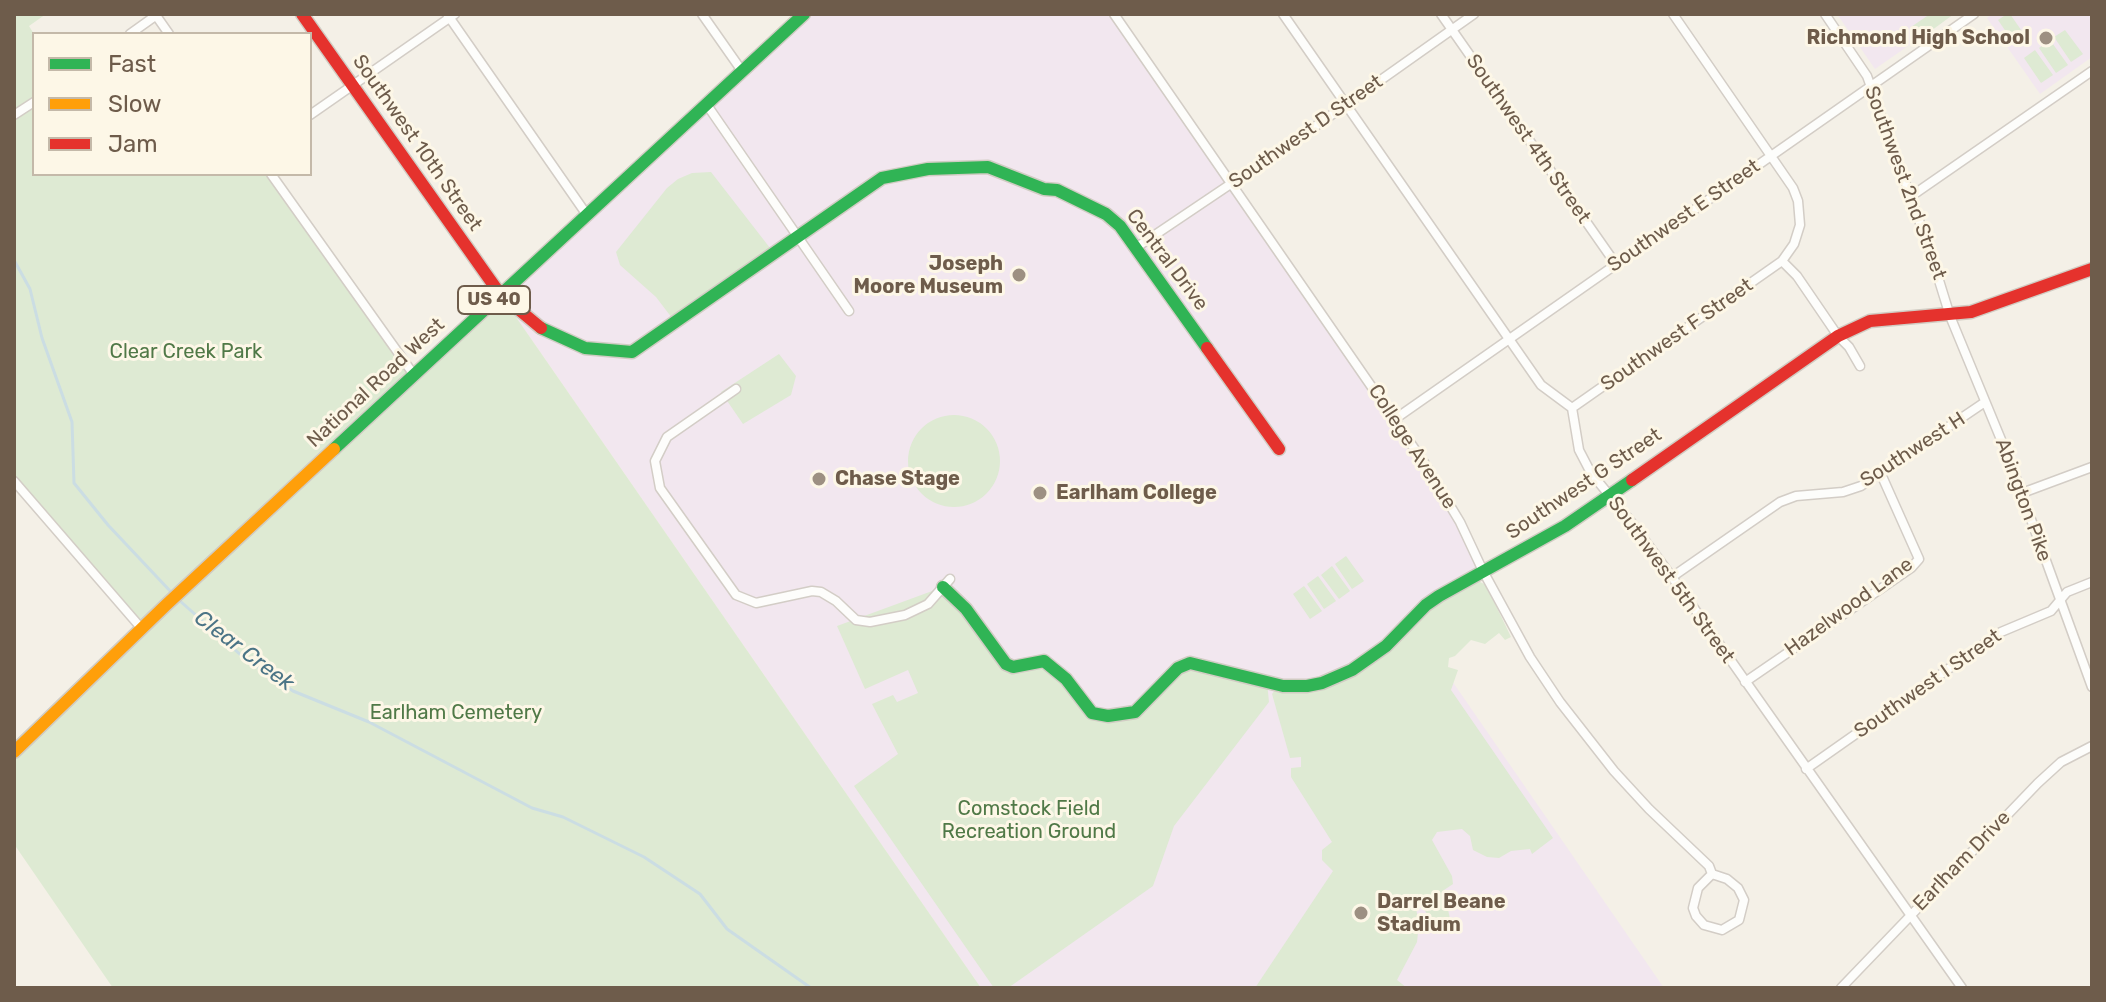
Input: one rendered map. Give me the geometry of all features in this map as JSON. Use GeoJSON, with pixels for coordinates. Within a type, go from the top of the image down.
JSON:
{"type":"FeatureCollection","features":[{"type":"Feature","properties":{"kind":"street"},"geometry":{"type":"LineString","coordinates":[[133,32],[156,14],[168,32]]}},
{"type":"Feature","properties":{"kind":"street","name":"Southwest 10th Street"},"geometry":{"type":"LineString","coordinates":[[302,14],[500,294],[529,320],[551,334],[585,348],[632,352],[798,237]]}},
{"type":"Feature","properties":{"kind":"street"},"geometry":{"type":"LineString","coordinates":[[702,14],[742,71]]}},
{"type":"Feature","properties":{"kind":"street","name":"National Road West"},"geometry":{"type":"LineString","coordinates":[[15,747],[804,14]]}},
{"type":"Feature","properties":{"kind":"street","name":"College Avenue"},"geometry":{"type":"LineString","coordinates":[[1114,14],[1395,419],[1460,522],[1530,657],[1579,728],[1649,809],[1709,866],[1712,874]]}},
{"type":"Feature","properties":{"kind":"street"},"geometry":{"type":"LineString","coordinates":[[1283,14],[1541,385],[1572,408]]}},
{"type":"Feature","properties":{"kind":"street","name":"Southwest 4th Street"},"geometry":{"type":"LineString","coordinates":[[1441,14],[1615,263]]}},
{"type":"Feature","properties":{"kind":"street","name":"Southwest D Street"},"geometry":{"type":"LineString","coordinates":[[1137,247],[1474,14]]}},
{"type":"Feature","properties":{"kind":"street"},"geometry":{"type":"LineString","coordinates":[[1673,14],[1797,196],[1799,231],[1782,261],[1797,276],[1860,366]]}},
{"type":"Feature","properties":{"kind":"street","name":"Southwest 2nd Street"},"geometry":{"type":"LineString","coordinates":[[1825,14],[1867,76],[1950,316]]}},
{"type":"Feature","properties":{"kind":"street","name":"Southwest E Street"},"geometry":{"type":"LineString","coordinates":[[1395,419],[1974,14]]}},
{"type":"Feature","properties":{"kind":"street"},"geometry":{"type":"LineString","coordinates":[[312,114],[451,15],[587,215]]}},
{"type":"Feature","properties":{"kind":"street"},"geometry":{"type":"LineString","coordinates":[[1910,197],[2092,71]]}},
{"type":"Feature","properties":{"kind":"street"},"geometry":{"type":"LineString","coordinates":[[14,115],[32,103]]}},
{"type":"Feature","properties":{"kind":"street"},"geometry":{"type":"LineString","coordinates":[[707,105],[849,311]]}},
{"type":"Feature","properties":{"kind":"street","name":"Central Drive"},"geometry":{"type":"LineString","coordinates":[[798,237],[882,178],[928,169],[988,167],[1083,201],[1106,214],[1137,247],[1279,449]]}},
{"type":"Feature","properties":{"kind":"street"},"geometry":{"type":"LineString","coordinates":[[272,176],[414,375]]}},
{"type":"Feature","properties":{"kind":"street","name":"Southwest F Street"},"geometry":{"type":"LineString","coordinates":[[1572,408],[1782,261]]}},
{"type":"Feature","properties":{"kind":"street","name":"Southwest G Street"},"geometry":{"type":"LineString","coordinates":[[947,583],[1006,664],[1013,667],[1044,661],[1066,679],[1092,713],[1108,716],[1135,712],[1178,668],[1190,663],[1283,686],[1307,686],[1338,677],[1357,666],[1386,646],[1426,605],[1546,538],[1838,336],[1870,321],[1971,312],[2092,269]]}},
{"type":"Feature","properties":{"kind":"street","name":"Abington Pike"},"geometry":{"type":"LineString","coordinates":[[1950,316],[2022,493],[2092,687]]}},
{"type":"Feature","properties":{"kind":"street"},"geometry":{"type":"LineString","coordinates":[[736,389],[667,437],[655,461],[660,488],[736,595],[756,603],[812,591],[821,592],[856,620],[870,622],[905,615],[928,604],[947,583]]}},
{"type":"Feature","properties":{"kind":"street","name":"Southwest H"},"geometry":{"type":"LineString","coordinates":[[1672,577],[1780,502],[1803,494],[1843,492],[1881,474],[1985,402]]}},
{"type":"Feature","properties":{"kind":"street","name":"Southwest 5th Street"},"geometry":{"type":"LineString","coordinates":[[1572,408],[1581,457],[1672,577],[1962,988]]}},
{"type":"Feature","properties":{"kind":"street"},"geometry":{"type":"LineString","coordinates":[[2022,493],[2092,467]]}},
{"type":"Feature","properties":{"kind":"street","name":"Hazelwood Lane"},"geometry":{"type":"LineString","coordinates":[[1745,682],[1911,568],[1919,559],[1881,474]]}},
{"type":"Feature","properties":{"kind":"street"},"geometry":{"type":"LineString","coordinates":[[14,481],[142,629]]}},
{"type":"Feature","properties":{"kind":"street","name":"Southwest I Street"},"geometry":{"type":"LineString","coordinates":[[1806,769],[2001,632],[2051,611],[2067,592],[2092,582]]}},
{"type":"Feature","properties":{"kind":"street","name":"Earlham Drive"},"geometry":{"type":"LineString","coordinates":[[1841,988],[2052,769],[2092,746]]}},
{"type":"Feature","properties":{"kind":"street","name":"College Avenue"},"geometry":{"type":"LineString","coordinates":[[1712,874],[1727,879],[1738,888],[1744,900],[1739,920],[1722,930],[1704,925],[1693,908],[1698,888],[1712,874]]}},
{"type":"Feature","properties":{"kind":"shaded area","name":"Earlham College"},"geometry":{"type":"Polygon","coordinates":[[[804,14],[1114,14],[1425,464],[1483,571],[1410,620],[1664,988],[981,988],[500,294],[804,14]]]}},
{"type":"Feature","properties":{"kind":"shaded area","name":"Richmond High School"},"geometry":{"type":"Polygon","coordinates":[[[1837,14],[1954,14],[1875,69],[1837,14]]]}},
{"type":"Feature","properties":{"kind":"shaded area","name":"Richmond High School"},"geometry":{"type":"Polygon","coordinates":[[[1992,14],[2092,14],[2092,57],[2040,94],[1987,18],[1992,14]]]}},
{"type":"Feature","properties":{"kind":"green space","name":"Earlham Cemetery"},"geometry":{"type":"Polygon","coordinates":[[[14,14],[46,14],[29,26],[33,32],[32,176],[272,176],[414,375],[500,294],[981,988],[113,988],[14,844],[14,752],[142,629],[14,481],[14,14]]]}},
{"type":"Feature","properties":{"kind":"green space"},"geometry":{"type":"Polygon","coordinates":[[[1930,14],[1954,14],[1924,36],[1916,34],[1911,27],[1930,14]]]}},
{"type":"Feature","properties":{"kind":"green space"},"geometry":{"type":"Polygon","coordinates":[[[2007,14],[2026,37],[2015,45],[1998,20],[2007,14]]]}},
{"type":"Feature","properties":{"kind":"green space"},"geometry":{"type":"Polygon","coordinates":[[[2065,30],[2083,54],[2071,62],[2054,37],[2065,30]]]}},
{"type":"Feature","properties":{"kind":"green space"},"geometry":{"type":"Polygon","coordinates":[[[2050,40],[2068,65],[2056,73],[2039,48],[2050,40]]]}},
{"type":"Feature","properties":{"kind":"green space"},"geometry":{"type":"Polygon","coordinates":[[[2035,50],[2053,75],[2041,83],[2024,58],[2035,50]]]}},
{"type":"Feature","properties":{"kind":"green space"},"geometry":{"type":"Polygon","coordinates":[[[711,172],[770,248],[672,318],[656,297],[620,265],[616,252],[667,188],[692,173],[711,172]]]}},
{"type":"Feature","properties":{"kind":"green space"},"geometry":{"type":"Polygon","coordinates":[[[779,354],[796,376],[791,395],[743,424],[721,392],[779,354]]]}},
{"type":"Feature","properties":{"kind":"green space"},"geometry":{"type":"Polygon","coordinates":[[[954,415],[980,423],[992,435],[1000,461],[992,487],[980,499],[954,507],[928,499],[916,487],[908,461],[916,435],[928,423],[954,415]]]}},
{"type":"Feature","properties":{"kind":"green space"},"geometry":{"type":"Polygon","coordinates":[[[1346,556],[1364,581],[1352,589],[1335,564],[1346,556]]]}},
{"type":"Feature","properties":{"kind":"green space"},"geometry":{"type":"Polygon","coordinates":[[[1332,566],[1350,591],[1339,599],[1321,575],[1332,566]]]}},
{"type":"Feature","properties":{"kind":"green space"},"geometry":{"type":"Polygon","coordinates":[[[1318,576],[1336,601],[1324,609],[1307,584],[1318,576]]]}},
{"type":"Feature","properties":{"kind":"green space"},"geometry":{"type":"Polygon","coordinates":[[[1478,581],[1486,585],[1511,637],[1505,640],[1499,633],[1485,644],[1471,640],[1449,658],[1448,667],[1458,670],[1451,690],[1553,838],[1532,854],[1530,849],[1511,851],[1499,858],[1487,857],[1473,850],[1470,836],[1462,829],[1437,832],[1432,840],[1452,876],[1453,884],[1444,890],[1450,919],[1441,929],[1434,927],[1418,898],[1415,903],[1419,924],[1417,942],[1397,980],[1407,988],[1255,988],[1333,871],[1322,860],[1322,850],[1332,842],[1291,777],[1291,768],[1301,767],[1301,757],[1290,758],[1272,694],[1276,689],[1323,687],[1444,598],[1478,581]]]}},
{"type":"Feature","properties":{"kind":"green space"},"geometry":{"type":"Polygon","coordinates":[[[1304,586],[1322,611],[1310,619],[1293,594],[1304,586]]]}},
{"type":"Feature","properties":{"kind":"green space","name":"Comstock Field Recreation Ground"},"geometry":{"type":"Polygon","coordinates":[[[943,587],[1006,664],[1044,661],[1092,713],[1135,712],[1190,663],[1267,682],[1269,702],[1174,826],[1153,886],[1008,988],[994,988],[854,786],[898,754],[872,704],[893,695],[897,702],[918,693],[908,670],[865,689],[837,626],[943,587]]]}},
{"type":"Feature","properties":{"kind":"waterway","name":"Clear Creek"},"geometry":{"type":"LineString","coordinates":[[14,260],[30,289],[42,338],[72,422],[74,483],[108,525],[172,593]]}},
{"type":"Feature","properties":{"kind":"waterway","name":"Clear Creek"},"geometry":{"type":"LineString","coordinates":[[180,601],[242,656],[293,691],[369,722],[532,808],[563,817],[644,857],[700,894],[727,929],[811,988]]}},
{"type":"Feature","properties":{"kind":"traffic: fast"},"geometry":{"type":"LineString","coordinates":[[334,449],[804,14]]}},
{"type":"Feature","properties":{"kind":"traffic: fast"},"geometry":{"type":"LineString","coordinates":[[541,328],[585,348],[632,352],[882,178],[928,169],[988,167],[1044,189],[1057,190],[1106,214],[1120,226],[1207,348]]}},
{"type":"Feature","properties":{"kind":"traffic: fast"},"geometry":{"type":"LineString","coordinates":[[943,587],[966,609],[1006,664],[1013,667],[1044,661],[1066,679],[1092,713],[1108,716],[1135,712],[1178,668],[1190,663],[1283,686],[1307,686],[1352,670],[1386,646],[1439,596],[1565,526],[1632,480]]}},
{"type":"Feature","properties":{"kind":"traffic: slow"},"geometry":{"type":"LineString","coordinates":[[14,752],[334,449]]}},
{"type":"Feature","properties":{"kind":"traffic: jam"},"geometry":{"type":"LineString","coordinates":[[302,14],[500,294],[541,328]]}},
{"type":"Feature","properties":{"kind":"traffic: jam"},"geometry":{"type":"LineString","coordinates":[[1632,480],[1838,336],[1870,321],[1971,312],[2092,269]]}},
{"type":"Feature","properties":{"kind":"traffic: jam"},"geometry":{"type":"LineString","coordinates":[[1207,348],[1279,449]]}},
{"type":"Feature","properties":{"kind":"place","name":"Richmond High School"},"geometry":{"type":"Point","coordinates":[2046,38]}},
{"type":"Feature","properties":{"kind":"place","name":"Joseph Moore Museum"},"geometry":{"type":"Point","coordinates":[1019,275]}},
{"type":"Feature","properties":{"kind":"place","name":"Chase Stage"},"geometry":{"type":"Point","coordinates":[819,479]}},
{"type":"Feature","properties":{"kind":"place","name":"Earlham College"},"geometry":{"type":"Point","coordinates":[1040,493]}},
{"type":"Feature","properties":{"kind":"place","name":"Darrel Beane Stadium"},"geometry":{"type":"Point","coordinates":[1361,913]}},
{"type":"Feature","properties":{"kind":"park label","name":"Clear Creek Park"},"geometry":{"type":"Point","coordinates":[186,352]}}]}
